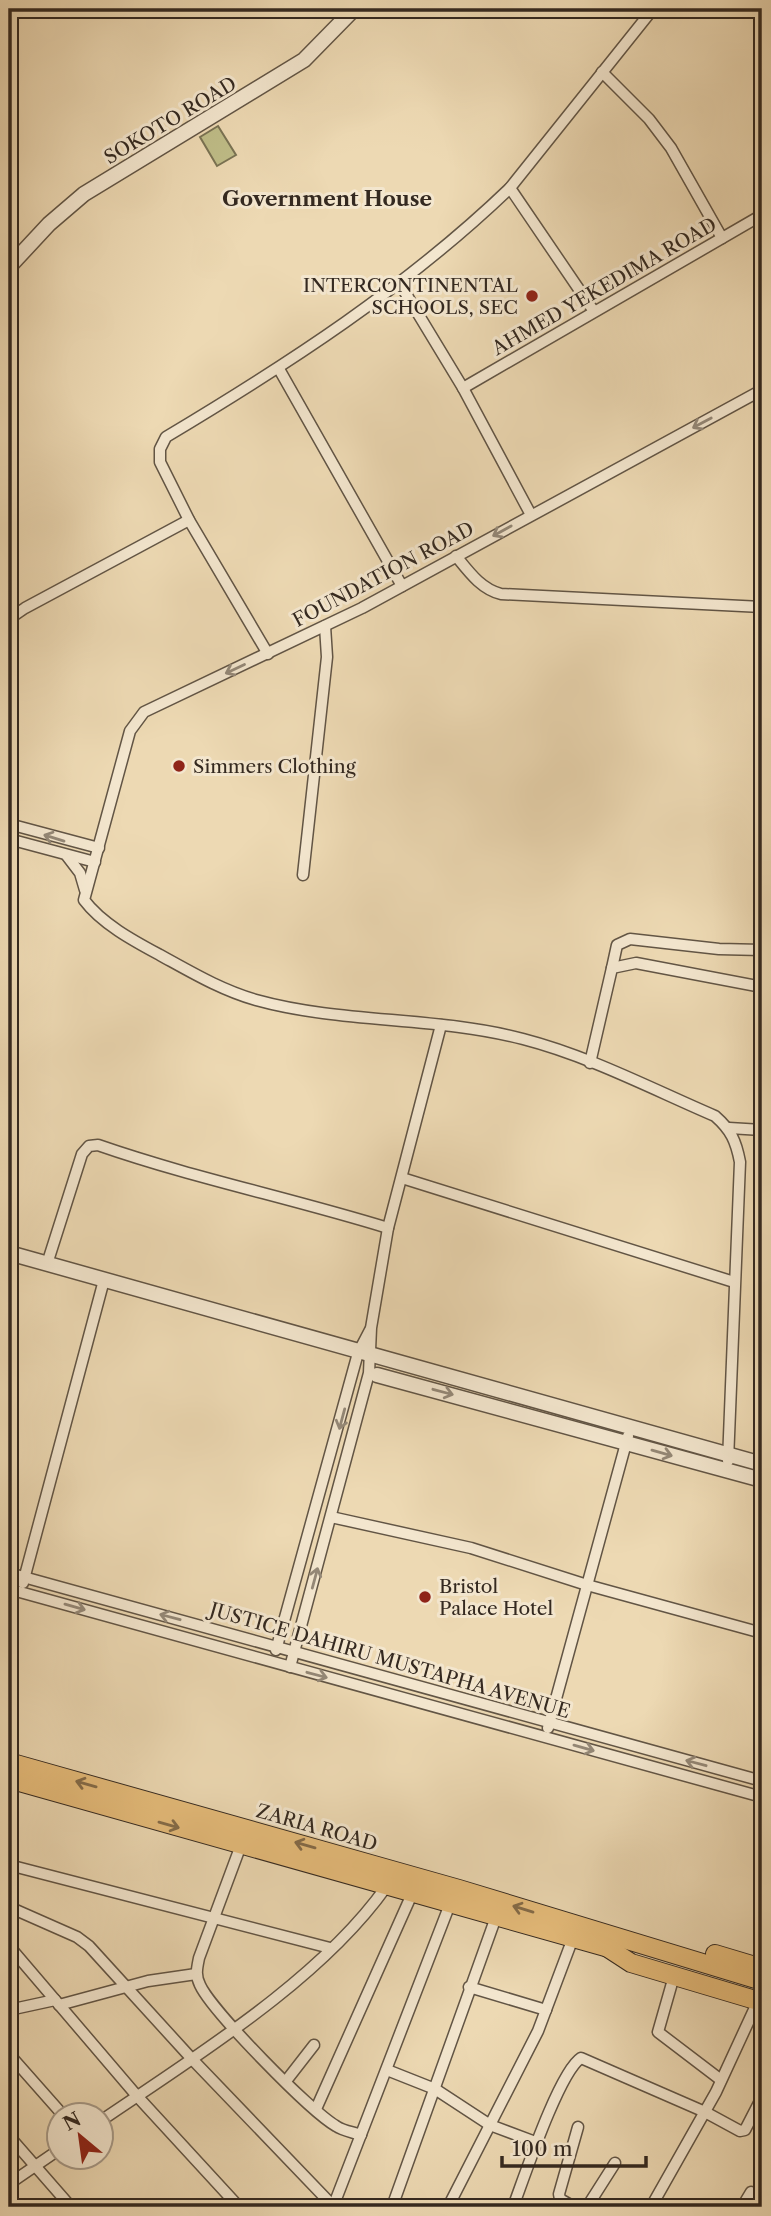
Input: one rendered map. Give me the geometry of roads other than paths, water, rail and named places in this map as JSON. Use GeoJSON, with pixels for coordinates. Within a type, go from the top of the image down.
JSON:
{"type":"FeatureCollection","features":[{"type":"Feature","properties":{"kind":"highway","name":"ZARIA ROAD"},"geometry":{"type":"LineString","coordinates":[[9,1762],[459,1888],[633,1948]]}},
{"type":"Feature","properties":{"kind":"highway","name":"ZARIA ROAD"},"geometry":{"type":"LineString","coordinates":[[9,1779],[573,1938],[611,1942],[629,1933],[645,1934],[762,1968]]}},
{"type":"Feature","properties":{"kind":"highway","name":"ZARIA ROAD"},"geometry":{"type":"LineString","coordinates":[[611,1942],[631,1963],[759,2005]]}},
{"type":"Feature","properties":{"kind":"highway"},"geometry":{"type":"LineString","coordinates":[[633,1948],[762,1981]]}},
{"type":"Feature","properties":{"kind":"highway"},"geometry":{"type":"LineString","coordinates":[[633,1948],[759,2005]]}},
{"type":"Feature","properties":{"kind":"street","name":"SOKOTO ROAD"},"geometry":{"type":"LineString","coordinates":[[9,267],[58,215],[84,194],[304,60],[354,9]]}},
{"type":"Feature","properties":{"kind":"street"},"geometry":{"type":"LineString","coordinates":[[268,653],[189,520],[160,461],[160,449],[166,437],[279,369],[400,284],[509,188],[653,9]]}},
{"type":"Feature","properties":{"kind":"street"},"geometry":{"type":"LineString","coordinates":[[757,9],[762,15]]}},
{"type":"Feature","properties":{"kind":"street"},"geometry":{"type":"LineString","coordinates":[[602,72],[649,119],[671,148],[722,238]]}},
{"type":"Feature","properties":{"kind":"street"},"geometry":{"type":"LineString","coordinates":[[509,188],[593,310]]}},
{"type":"Feature","properties":{"kind":"street","name":"AHMED YEKEDIMA ROAD"},"geometry":{"type":"LineString","coordinates":[[463,388],[593,310],[762,215]]}},
{"type":"Feature","properties":{"kind":"street"},"geometry":{"type":"LineString","coordinates":[[400,284],[463,388],[531,515]]}},
{"type":"Feature","properties":{"kind":"street"},"geometry":{"type":"LineString","coordinates":[[279,369],[402,586]]}},
{"type":"Feature","properties":{"kind":"street","name":"FOUNDATION ROAD"},"geometry":{"type":"LineString","coordinates":[[85,890],[130,731],[137,717],[158,704],[325,626],[402,586],[762,390]]}},
{"type":"Feature","properties":{"kind":"street"},"geometry":{"type":"LineString","coordinates":[[9,619],[24,608],[189,520]]}},
{"type":"Feature","properties":{"kind":"street"},"geometry":{"type":"LineString","coordinates":[[456,556],[481,584],[490,591],[501,594],[762,607]]}},
{"type":"Feature","properties":{"kind":"street"},"geometry":{"type":"LineString","coordinates":[[303,875],[327,657],[325,626]]}},
{"type":"Feature","properties":{"kind":"street"},"geometry":{"type":"LineString","coordinates":[[9,824],[99,848]]}},
{"type":"Feature","properties":{"kind":"street"},"geometry":{"type":"LineString","coordinates":[[9,839],[95,862]]}},
{"type":"Feature","properties":{"kind":"street"},"geometry":{"type":"LineString","coordinates":[[66,855],[80,873],[85,890],[84,900],[91,909],[136,942],[218,987],[257,1000],[306,1010],[441,1025],[525,1040],[590,1063],[715,1116],[729,1128],[737,1143],[740,1162],[727,1471]]}},
{"type":"Feature","properties":{"kind":"street"},"geometry":{"type":"LineString","coordinates":[[590,1063],[617,945],[630,939],[719,949],[762,950]]}},
{"type":"Feature","properties":{"kind":"street"},"geometry":{"type":"LineString","coordinates":[[612,968],[636,963],[762,986]]}},
{"type":"Feature","properties":{"kind":"street"},"geometry":{"type":"LineString","coordinates":[[290,1667],[331,1517],[371,1328],[388,1228],[441,1025]]}},
{"type":"Feature","properties":{"kind":"street"},"geometry":{"type":"LineString","coordinates":[[729,1128],[762,1130]]}},
{"type":"Feature","properties":{"kind":"street"},"geometry":{"type":"LineString","coordinates":[[47,1264],[82,1154],[89,1146],[98,1145],[172,1171],[292,1198],[388,1228]]}},
{"type":"Feature","properties":{"kind":"street"},"geometry":{"type":"LineString","coordinates":[[401,1178],[734,1282]]}},
{"type":"Feature","properties":{"kind":"street"},"geometry":{"type":"LineString","coordinates":[[9,1253],[762,1464]]}},
{"type":"Feature","properties":{"kind":"street"},"geometry":{"type":"LineString","coordinates":[[104,1280],[25,1578],[14,1591],[762,1797]]}},
{"type":"Feature","properties":{"kind":"street"},"geometry":{"type":"LineString","coordinates":[[272,1663],[365,1354]]}},
{"type":"Feature","properties":{"kind":"street"},"geometry":{"type":"LineString","coordinates":[[377,1375],[762,1480]]}},
{"type":"Feature","properties":{"kind":"street"},"geometry":{"type":"LineString","coordinates":[[545,1737],[631,1427]]}},
{"type":"Feature","properties":{"kind":"street"},"geometry":{"type":"LineString","coordinates":[[331,1517],[471,1548],[587,1585],[762,1633]]}},
{"type":"Feature","properties":{"kind":"street","name":"JUSTICE DAHIRU MUSTAPHA AVENUE"},"geometry":{"type":"LineString","coordinates":[[9,1573],[762,1781]]}},
{"type":"Feature","properties":{"kind":"street"},"geometry":{"type":"LineString","coordinates":[[241,1845],[196,1974],[209,2000],[286,2081],[334,2125],[362,2135]]}},
{"type":"Feature","properties":{"kind":"street"},"geometry":{"type":"LineString","coordinates":[[9,1865],[330,1948]]}},
{"type":"Feature","properties":{"kind":"street"},"geometry":{"type":"LineString","coordinates":[[116,2110],[296,1980],[356,1925],[386,1887]]}},
{"type":"Feature","properties":{"kind":"street"},"geometry":{"type":"LineString","coordinates":[[316,2109],[412,1894]]}},
{"type":"Feature","properties":{"kind":"street"},"geometry":{"type":"LineString","coordinates":[[9,1907],[77,1937],[334,2207],[450,1904]]}},
{"type":"Feature","properties":{"kind":"street"},"geometry":{"type":"LineString","coordinates":[[392,2207],[496,1917]]}},
{"type":"Feature","properties":{"kind":"street"},"geometry":{"type":"LineString","coordinates":[[448,2207],[546,2010],[573,1938]]}},
{"type":"Feature","properties":{"kind":"street"},"geometry":{"type":"LineString","coordinates":[[9,1946],[137,2096],[239,2207]]}},
{"type":"Feature","properties":{"kind":"street"},"geometry":{"type":"LineString","coordinates":[[9,2010],[128,1988],[148,1981],[196,1974]]}},
{"type":"Feature","properties":{"kind":"street"},"geometry":{"type":"LineString","coordinates":[[674,1976],[658,2032],[721,2080]]}},
{"type":"Feature","properties":{"kind":"street"},"geometry":{"type":"LineString","coordinates":[[469,1987],[546,2010]]}},
{"type":"Feature","properties":{"kind":"street"},"geometry":{"type":"LineString","coordinates":[[666,2207],[653,2204],[705,2112],[759,2005]]}},
{"type":"Feature","properties":{"kind":"street"},"geometry":{"type":"LineString","coordinates":[[286,2081],[314,2045]]}},
{"type":"Feature","properties":{"kind":"street"},"geometry":{"type":"LineString","coordinates":[[9,2054],[49,2100]]}},
{"type":"Feature","properties":{"kind":"street"},"geometry":{"type":"LineString","coordinates":[[513,2207],[556,2098],[575,2063],[581,2058],[705,2112],[740,2131],[745,2130],[762,2097]]}},
{"type":"Feature","properties":{"kind":"street"},"geometry":{"type":"LineString","coordinates":[[387,2070],[435,2089],[490,2125],[538,2143]]}},
{"type":"Feature","properties":{"kind":"street"},"geometry":{"type":"LineString","coordinates":[[574,2207],[560,2199],[559,2194],[578,2127]]}},
{"type":"Feature","properties":{"kind":"street"},"geometry":{"type":"LineString","coordinates":[[9,2136],[71,2207]]}},
{"type":"Feature","properties":{"kind":"street"},"geometry":{"type":"LineString","coordinates":[[9,2184],[46,2159]]}},
{"type":"Feature","properties":{"kind":"street"},"geometry":{"type":"LineString","coordinates":[[587,2207],[615,2163]]}},
{"type":"Feature","properties":{"kind":"street"},"geometry":{"type":"LineString","coordinates":[[742,2207],[751,2192]]}},
{"type":"Feature","properties":{"kind":"place","name":"INTERCONTINENTAL SCHOOLS, SEC"},"geometry":{"type":"Point","coordinates":[532,296]}},
{"type":"Feature","properties":{"kind":"place","name":"Simmers Clothing"},"geometry":{"type":"Point","coordinates":[179,766]}},
{"type":"Feature","properties":{"kind":"place","name":"Bristol Palace Hotel"},"geometry":{"type":"Point","coordinates":[425,1597]}},
{"type":"Feature","properties":{"kind":"district","name":"Government House"},"geometry":{"type":"Point","coordinates":[327,199]}}]}
